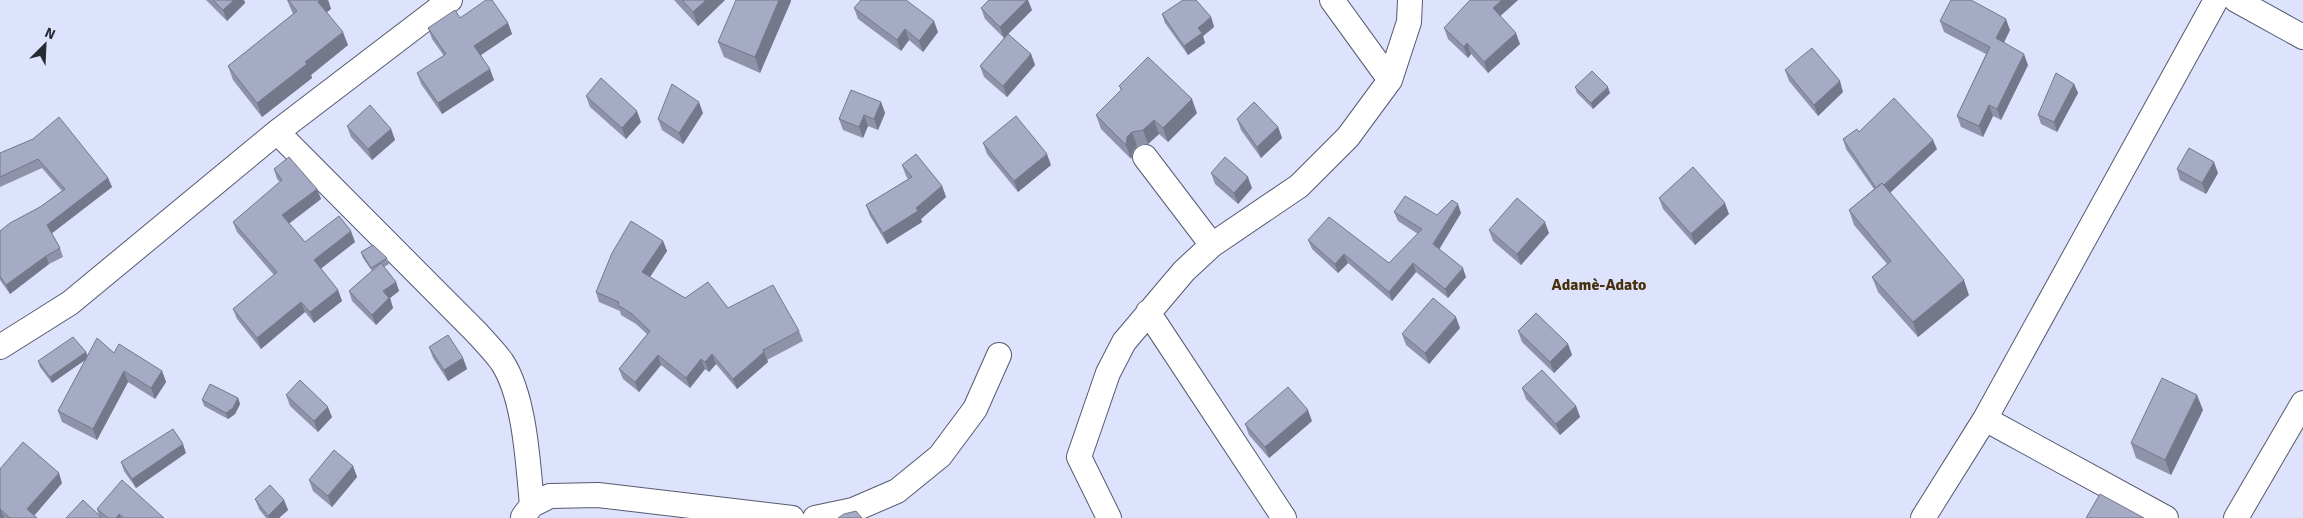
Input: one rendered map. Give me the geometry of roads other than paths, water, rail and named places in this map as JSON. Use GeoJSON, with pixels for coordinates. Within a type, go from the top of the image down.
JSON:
{"type":"FeatureCollection","features":[{"type":"Feature","properties":{"kind":"street"},"geometry":{"type":"LineString","coordinates":[[0,346],[70,303],[277,132],[450,0]]}},
{"type":"Feature","properties":{"kind":"street"},"geometry":{"type":"LineString","coordinates":[[1332,0],[1390,80]]}},
{"type":"Feature","properties":{"kind":"street"},"geometry":{"type":"LineString","coordinates":[[1110,518],[1079,457],[1108,374],[1124,342],[1184,271],[1212,245],[1298,186],[1348,137],[1390,80],[1409,22],[1410,0]]}},
{"type":"Feature","properties":{"kind":"street"},"geometry":{"type":"LineString","coordinates":[[1923,518],[1985,419],[2216,0]]}},
{"type":"Feature","properties":{"kind":"street"},"geometry":{"type":"LineString","coordinates":[[2236,0],[2303,37]]}},
{"type":"Feature","properties":{"kind":"street"},"geometry":{"type":"LineString","coordinates":[[277,132],[476,333],[503,363],[517,399],[525,440],[527,512]]}},
{"type":"Feature","properties":{"kind":"street"},"geometry":{"type":"LineString","coordinates":[[1145,157],[1212,245]]}},
{"type":"Feature","properties":{"kind":"street"},"geometry":{"type":"LineString","coordinates":[[1148,312],[1284,518]]}},
{"type":"Feature","properties":{"kind":"street"},"geometry":{"type":"LineString","coordinates":[[815,518],[853,510],[897,491],[940,456],[974,408],[999,355]]}},
{"type":"Feature","properties":{"kind":"street"},"geometry":{"type":"LineString","coordinates":[[2236,518],[2303,403]]}},
{"type":"Feature","properties":{"kind":"street"},"geometry":{"type":"LineString","coordinates":[[1985,419],[2166,518]]}},
{"type":"Feature","properties":{"kind":"street"},"geometry":{"type":"LineString","coordinates":[[527,512],[550,496],[598,495],[792,518]]}},
{"type":"Feature","properties":{"kind":"district","name":"Adamè-Adato"},"geometry":{"type":"Point","coordinates":[1599,284]}}]}
